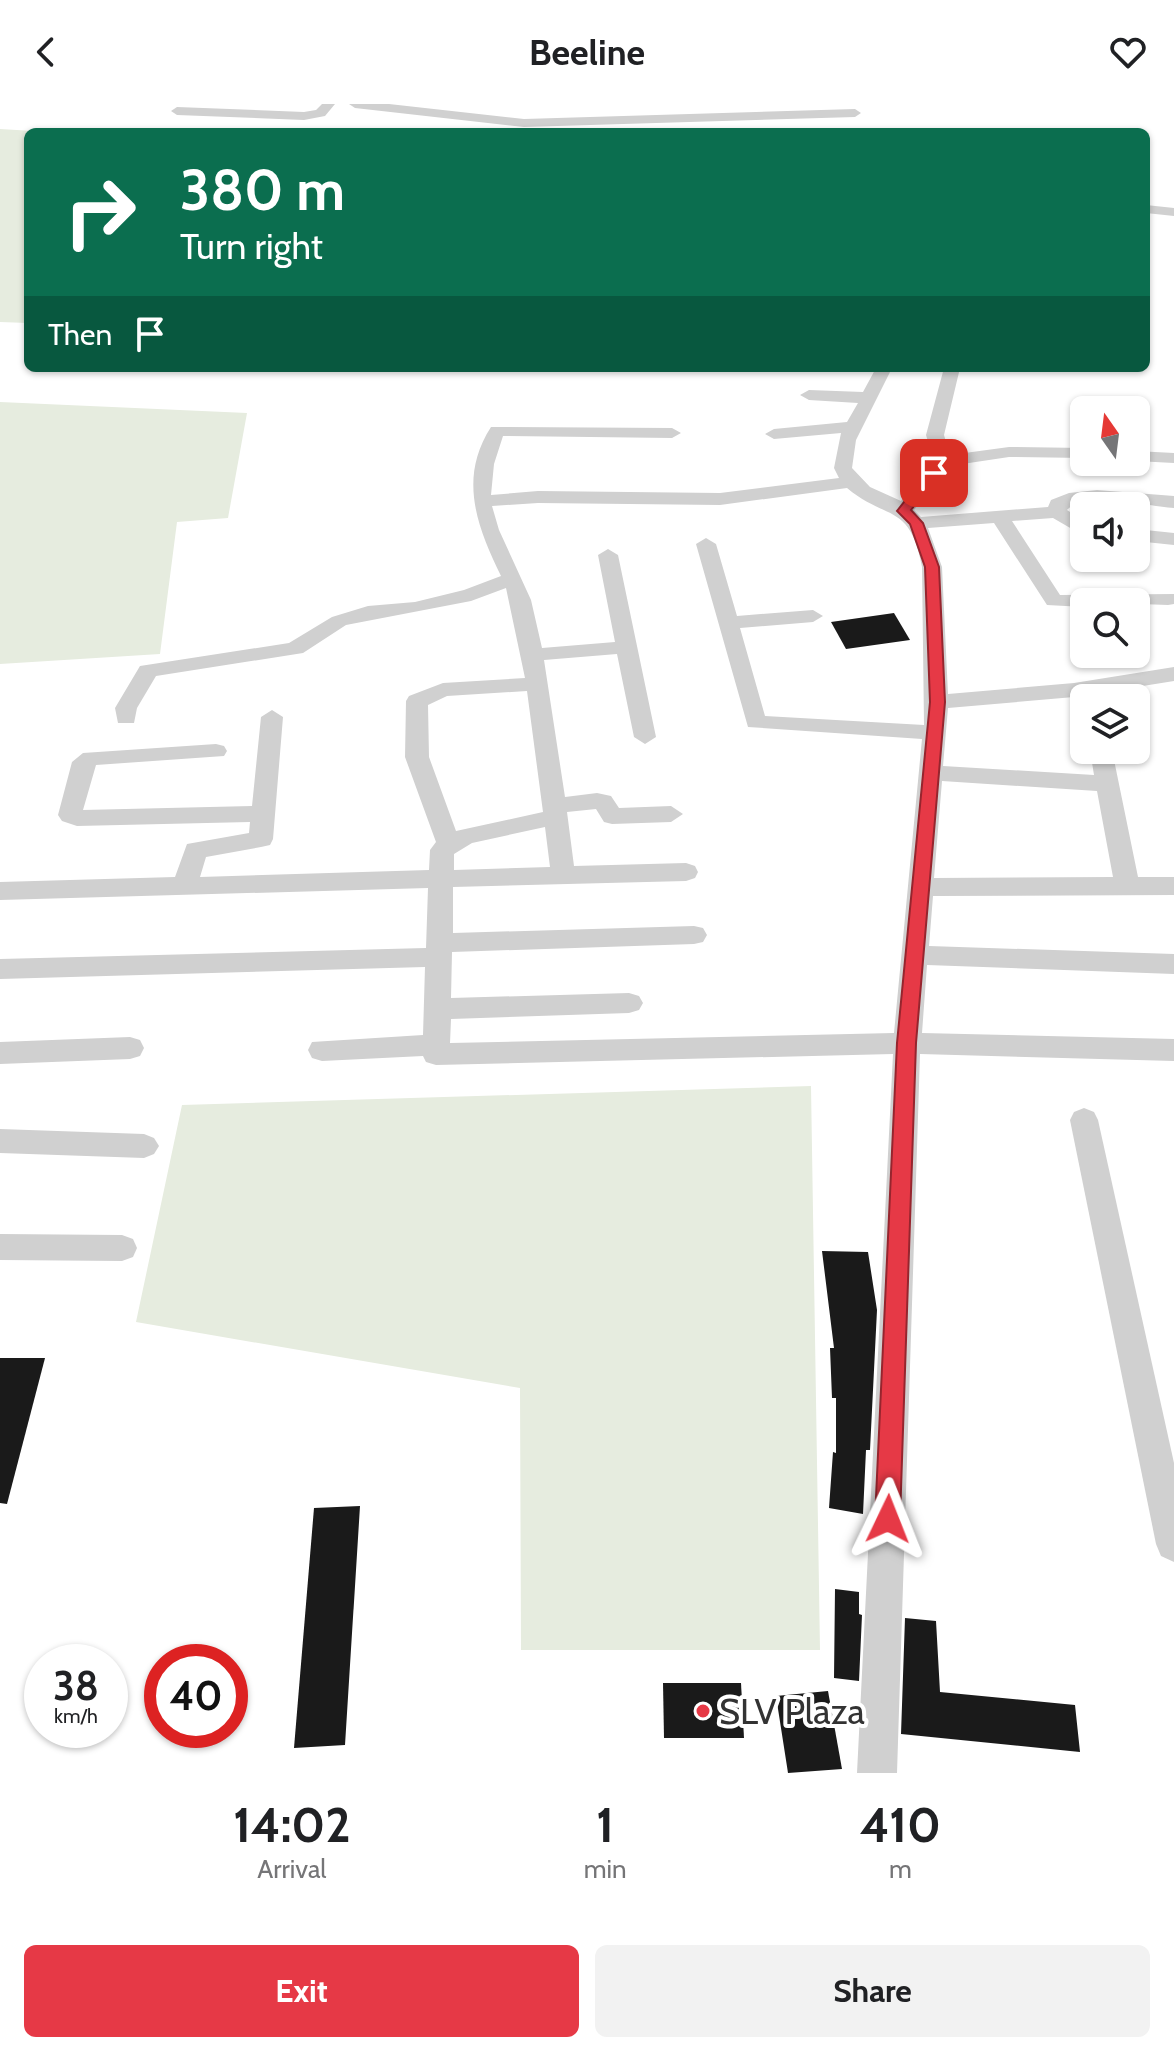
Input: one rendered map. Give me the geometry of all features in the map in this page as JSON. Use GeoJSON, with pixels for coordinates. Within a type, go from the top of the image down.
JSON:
{"type":"FeatureCollection","features":[{"type":"Feature","properties":{"kind":"street"},"geometry":{"type":"LineString","coordinates":[[177,111],[304,116],[320,113],[329,104]]}},
{"type":"Feature","properties":{"kind":"street"},"geometry":{"type":"LineString","coordinates":[[355,104],[524,123],[852,109],[864,128]]}},
{"type":"Feature","properties":{"kind":"street"},"geometry":{"type":"LineString","coordinates":[[1150,209],[1174,212]]}},
{"type":"Feature","properties":{"kind":"street"},"geometry":{"type":"LineString","coordinates":[[850,482],[842,460],[851,434],[882,372]]}},
{"type":"Feature","properties":{"kind":"street"},"geometry":{"type":"LineString","coordinates":[[910,517],[943,461],[935,435],[951,372]]}},
{"type":"Feature","properties":{"kind":"street"},"geometry":{"type":"LineString","coordinates":[[809,395],[869,398]]}},
{"type":"Feature","properties":{"kind":"street"},"geometry":{"type":"LineString","coordinates":[[563,875],[524,612],[513,578],[485,521],[482,501],[487,457],[497,431],[672,433]]}},
{"type":"Feature","properties":{"kind":"street"},"geometry":{"type":"LineString","coordinates":[[781,439],[851,434]]}},
{"type":"Feature","properties":{"kind":"street"},"geometry":{"type":"LineString","coordinates":[[943,461],[1009,452],[1070,453]]}},
{"type":"Feature","properties":{"kind":"street"},"geometry":{"type":"LineString","coordinates":[[1150,457],[1174,458]]}},
{"type":"Feature","properties":{"kind":"street"},"geometry":{"type":"LineString","coordinates":[[482,501],[538,497],[720,499],[850,482],[910,517],[1057,512],[1070,521]]}},
{"type":"Feature","properties":{"kind":"street"},"geometry":{"type":"LineString","coordinates":[[1057,512],[1058,504],[1071,498],[1174,502]]}},
{"type":"Feature","properties":{"kind":"street"},"geometry":{"type":"LineString","coordinates":[[999,516],[1054,601],[1168,599]]}},
{"type":"Feature","properties":{"kind":"street"},"geometry":{"type":"LineString","coordinates":[[877,1773],[907,1043],[937,702],[932,567],[910,517]]}},
{"type":"Feature","properties":{"kind":"street"},"geometry":{"type":"LineString","coordinates":[[1150,536],[1174,539]]}},
{"type":"Feature","properties":{"kind":"street"},"geometry":{"type":"LineString","coordinates":[[706,544],[756,722],[935,733]]}},
{"type":"Feature","properties":{"kind":"street"},"geometry":{"type":"LineString","coordinates":[[608,555],[645,737]]}},
{"type":"Feature","properties":{"kind":"street"},"geometry":{"type":"LineString","coordinates":[[126,718],[126,708],[148,671],[295,648],[339,621],[368,612],[415,608],[471,595],[513,578]]}},
{"type":"Feature","properties":{"kind":"street"},"geometry":{"type":"LineString","coordinates":[[728,623],[813,616]]}},
{"type":"Feature","properties":{"kind":"street"},"geometry":{"type":"LineString","coordinates":[[531,655],[627,647]]}},
{"type":"Feature","properties":{"kind":"street"},"geometry":{"type":"LineString","coordinates":[[1134,684],[1174,674]]}},
{"type":"Feature","properties":{"kind":"street"},"geometry":{"type":"LineString","coordinates":[[449,843],[418,771],[413,721],[417,701],[443,690],[535,684]]}},
{"type":"Feature","properties":{"kind":"street"},"geometry":{"type":"LineString","coordinates":[[937,702],[1070,698]]}},
{"type":"Feature","properties":{"kind":"street"},"geometry":{"type":"LineString","coordinates":[[185,886],[193,853],[204,847],[257,842],[261,839],[272,717]]}},
{"type":"Feature","properties":{"kind":"street"},"geometry":{"type":"LineString","coordinates":[[216,751],[91,758],[84,762],[70,815],[77,818],[263,814]]}},
{"type":"Feature","properties":{"kind":"street"},"geometry":{"type":"LineString","coordinates":[[1105,764],[1127,886]]}},
{"type":"Feature","properties":{"kind":"street"},"geometry":{"type":"LineString","coordinates":[[932,773],[1110,784]]}},
{"type":"Feature","properties":{"kind":"street"},"geometry":{"type":"LineString","coordinates":[[671,814],[612,816],[603,802],[597,801],[449,843],[440,857],[436,1054],[907,1043],[1174,1050]]}},
{"type":"Feature","properties":{"kind":"street"},"geometry":{"type":"LineString","coordinates":[[0,891],[686,872]]}},
{"type":"Feature","properties":{"kind":"street"},"geometry":{"type":"LineString","coordinates":[[923,887],[1174,886]]}},
{"type":"Feature","properties":{"kind":"street"},"geometry":{"type":"LineString","coordinates":[[0,969],[439,950],[694,935]]}},
{"type":"Feature","properties":{"kind":"street"},"geometry":{"type":"LineString","coordinates":[[917,955],[1174,964]]}},
{"type":"Feature","properties":{"kind":"street"},"geometry":{"type":"LineString","coordinates":[[437,1009],[629,1003]]}},
{"type":"Feature","properties":{"kind":"street"},"geometry":{"type":"LineString","coordinates":[[322,1050],[436,1045]]}},
{"type":"Feature","properties":{"kind":"street"},"geometry":{"type":"LineString","coordinates":[[0,1053],[130,1048]]}},
{"type":"Feature","properties":{"kind":"street"},"geometry":{"type":"LineString","coordinates":[[1084,1120],[1174,1544]]}},
{"type":"Feature","properties":{"kind":"street"},"geometry":{"type":"LineString","coordinates":[[0,1141],[144,1146]]}},
{"type":"Feature","properties":{"kind":"street"},"geometry":{"type":"LineString","coordinates":[[0,1247],[122,1248]]}},
{"type":"Feature","properties":{"kind":"shaded area"},"geometry":{"type":"Polygon","coordinates":[[[0,129],[24,130],[24,323],[0,322],[0,129]]]}},
{"type":"Feature","properties":{"kind":"shaded area"},"geometry":{"type":"Polygon","coordinates":[[[0,402],[247,413],[228,518],[177,522],[160,654],[0,664],[0,402]]]}},
{"type":"Feature","properties":{"kind":"shaded area"},"geometry":{"type":"Polygon","coordinates":[[[811,1086],[820,1650],[521,1650],[520,1388],[136,1322],[182,1105],[811,1086]]]}},
{"type":"Feature","properties":{"kind":"building"},"geometry":{"type":"Polygon","coordinates":[[[894,613],[910,640],[846,649],[831,622],[894,613]]]}},
{"type":"Feature","properties":{"kind":"building"},"geometry":{"type":"Polygon","coordinates":[[[822,1251],[868,1252],[877,1310],[870,1450],[866,1450],[863,1514],[829,1508],[833,1452],[836,1453],[836,1398],[832,1398],[830,1348],[834,1348],[822,1251]]]}},
{"type":"Feature","properties":{"kind":"building"},"geometry":{"type":"Polygon","coordinates":[[[0,1358],[45,1358],[7,1504],[0,1503],[0,1358]]]}},
{"type":"Feature","properties":{"kind":"building"},"geometry":{"type":"Polygon","coordinates":[[[360,1506],[345,1745],[294,1748],[314,1508],[360,1506]]]}},
{"type":"Feature","properties":{"kind":"building"},"geometry":{"type":"Polygon","coordinates":[[[835,1589],[859,1592],[859,1614],[862,1615],[859,1681],[834,1678],[835,1589]]]}},
{"type":"Feature","properties":{"kind":"building"},"geometry":{"type":"Polygon","coordinates":[[[905,1618],[936,1621],[940,1692],[1075,1705],[1080,1752],[901,1734],[905,1618]]]}},
{"type":"Feature","properties":{"kind":"building","name":"SLV Plaza"},"geometry":{"type":"Polygon","coordinates":[[[663,1683],[741,1683],[744,1738],[664,1738],[663,1683]]]}},
{"type":"Feature","properties":{"kind":"building"},"geometry":{"type":"Polygon","coordinates":[[[828,1691],[842,1769],[788,1773],[776,1696],[828,1691]]]}},
{"type":"Feature","properties":{"kind":"place","name":"SLV Plaza"},"geometry":{"type":"Point","coordinates":[703,1711]}},
{"type":"Feature","properties":{"kind":"route"},"geometry":{"type":"LineString","coordinates":[[888,1519],[907,1043],[937,702],[932,567],[916,523],[903,511],[912,504],[934,473]]}}]}
